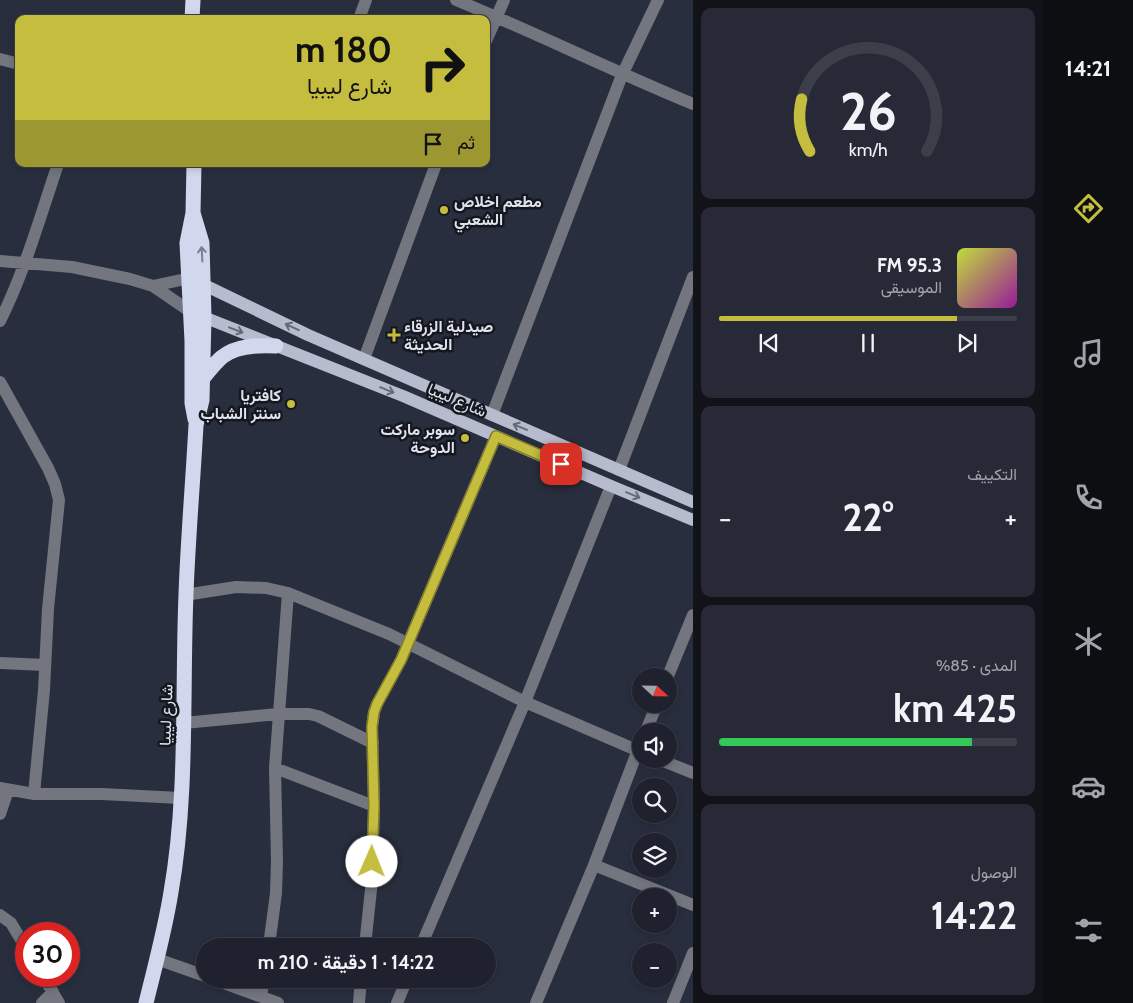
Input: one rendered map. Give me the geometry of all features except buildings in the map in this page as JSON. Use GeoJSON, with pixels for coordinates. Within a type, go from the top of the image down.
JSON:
{"type":"FeatureCollection","features":[{"type":"Feature","properties":{"kind":"highway"},"geometry":{"type":"LineString","coordinates":[[192,0],[192,15]]}},
{"type":"Feature","properties":{"kind":"highway","name":"شارع ليبيا"},"geometry":{"type":"LineString","coordinates":[[146,1003],[171,892],[180,798],[184,723],[186,595],[196,424],[202,400],[203,378],[196,281],[202,243],[193,213],[194,167]]}},
{"type":"Feature","properties":{"kind":"highway","name":"شارع ليبيا"},"geometry":{"type":"LineString","coordinates":[[196,424],[192,403],[198,315]]}},
{"type":"Feature","properties":{"kind":"highway"},"geometry":{"type":"LineString","coordinates":[[203,378],[223,356],[239,349],[257,346],[276,346]]}},
{"type":"Feature","properties":{"kind":"main road","name":"شارع ليبيا"},"geometry":{"type":"LineString","coordinates":[[196,281],[269,317],[693,502]]}},
{"type":"Feature","properties":{"kind":"main road","name":"شارع ليبيا"},"geometry":{"type":"LineString","coordinates":[[198,315],[396,393],[693,520]]}},
{"type":"Feature","properties":{"kind":"street"},"geometry":{"type":"LineString","coordinates":[[360,15],[366,0]]}},
{"type":"Feature","properties":{"kind":"street"},"geometry":{"type":"LineString","coordinates":[[456,0],[622,75],[693,104]]}},
{"type":"Feature","properties":{"kind":"street"},"geometry":{"type":"LineString","coordinates":[[490,31],[504,0]]}},
{"type":"Feature","properties":{"kind":"street"},"geometry":{"type":"LineString","coordinates":[[492,415],[622,75],[658,0]]}},
{"type":"Feature","properties":{"kind":"street"},"geometry":{"type":"LineString","coordinates":[[0,59],[15,63]]}},
{"type":"Feature","properties":{"kind":"street"},"geometry":{"type":"LineString","coordinates":[[0,321],[25,262],[57,167]]}},
{"type":"Feature","properties":{"kind":"street"},"geometry":{"type":"LineString","coordinates":[[364,359],[435,167]]}},
{"type":"Feature","properties":{"kind":"street"},"geometry":{"type":"LineString","coordinates":[[0,261],[25,262],[89,270],[153,286],[198,315]]}},
{"type":"Feature","properties":{"kind":"street"},"geometry":{"type":"LineString","coordinates":[[619,470],[693,276]]}},
{"type":"Feature","properties":{"kind":"street"},"geometry":{"type":"LineString","coordinates":[[153,286],[196,281]]}},
{"type":"Feature","properties":{"kind":"street"},"geometry":{"type":"LineString","coordinates":[[0,382],[48,468],[59,500],[48,609],[34,794]]}},
{"type":"Feature","properties":{"kind":"street"},"geometry":{"type":"LineString","coordinates":[[366,938],[372,880],[374,806],[372,727],[377,704],[401,660],[496,436]]}},
{"type":"Feature","properties":{"kind":"street"},"geometry":{"type":"LineString","coordinates":[[424,938],[524,702],[611,486]]}},
{"type":"Feature","properties":{"kind":"street"},"geometry":{"type":"LineString","coordinates":[[186,595],[236,587],[266,588],[288,593],[389,634],[524,702],[632,745]]}},
{"type":"Feature","properties":{"kind":"street"},"geometry":{"type":"LineString","coordinates":[[270,938],[276,893],[277,861],[275,768],[288,593]]}},
{"type":"Feature","properties":{"kind":"street"},"geometry":{"type":"LineString","coordinates":[[671,668],[693,615]]}},
{"type":"Feature","properties":{"kind":"street"},"geometry":{"type":"LineString","coordinates":[[0,664],[45,665]]}},
{"type":"Feature","properties":{"kind":"street"},"geometry":{"type":"LineString","coordinates":[[184,723],[278,714],[309,714],[318,716],[373,743]]}},
{"type":"Feature","properties":{"kind":"street"},"geometry":{"type":"LineString","coordinates":[[677,767],[693,773]]}},
{"type":"Feature","properties":{"kind":"street"},"geometry":{"type":"LineString","coordinates":[[275,768],[374,806]]}},
{"type":"Feature","properties":{"kind":"street"},"geometry":{"type":"LineString","coordinates":[[536,1003],[632,768]]}},
{"type":"Feature","properties":{"kind":"street"},"geometry":{"type":"LineString","coordinates":[[0,814],[4,789],[34,794],[102,794],[180,798]]}},
{"type":"Feature","properties":{"kind":"street"},"geometry":{"type":"LineString","coordinates":[[594,865],[693,905]]}},
{"type":"Feature","properties":{"kind":"street"},"geometry":{"type":"LineString","coordinates":[[0,915],[11,923],[15,930]]}},
{"type":"Feature","properties":{"kind":"street"},"geometry":{"type":"LineString","coordinates":[[673,1003],[693,953]]}},
{"type":"Feature","properties":{"kind":"street"},"geometry":{"type":"LineString","coordinates":[[157,959],[196,973]]}},
{"type":"Feature","properties":{"kind":"street"},"geometry":{"type":"LineString","coordinates":[[238,988],[278,1003]]}},
{"type":"Feature","properties":{"kind":"street"},"geometry":{"type":"LineString","coordinates":[[261,996],[262,988]]}},
{"type":"Feature","properties":{"kind":"street"},"geometry":{"type":"LineString","coordinates":[[359,1003],[361,988]]}},
{"type":"Feature","properties":{"kind":"street"},"geometry":{"type":"LineString","coordinates":[[397,1003],[403,988]]}},
{"type":"Feature","properties":{"kind":"street"},"geometry":{"type":"LineString","coordinates":[[42,1003],[56,997]]}},
{"type":"Feature","properties":{"kind":"place","name":"مطعم اخلاص الشعبي"},"geometry":{"type":"Point","coordinates":[444,210]}},
{"type":"Feature","properties":{"kind":"place","name":"صيدلية الزرقاء الحديثة"},"geometry":{"type":"Point","coordinates":[394,335]}},
{"type":"Feature","properties":{"kind":"place","name":"كافتريا سنتر الشباب"},"geometry":{"type":"Point","coordinates":[291,404]}},
{"type":"Feature","properties":{"kind":"place","name":"سوبر ماركت الدوحة"},"geometry":{"type":"Point","coordinates":[465,438]}},
{"type":"Feature","properties":{"kind":"route"},"geometry":{"type":"LineString","coordinates":[[372,862],[374,806],[372,727],[374,712],[401,660],[496,436],[561,464]]}}]}
